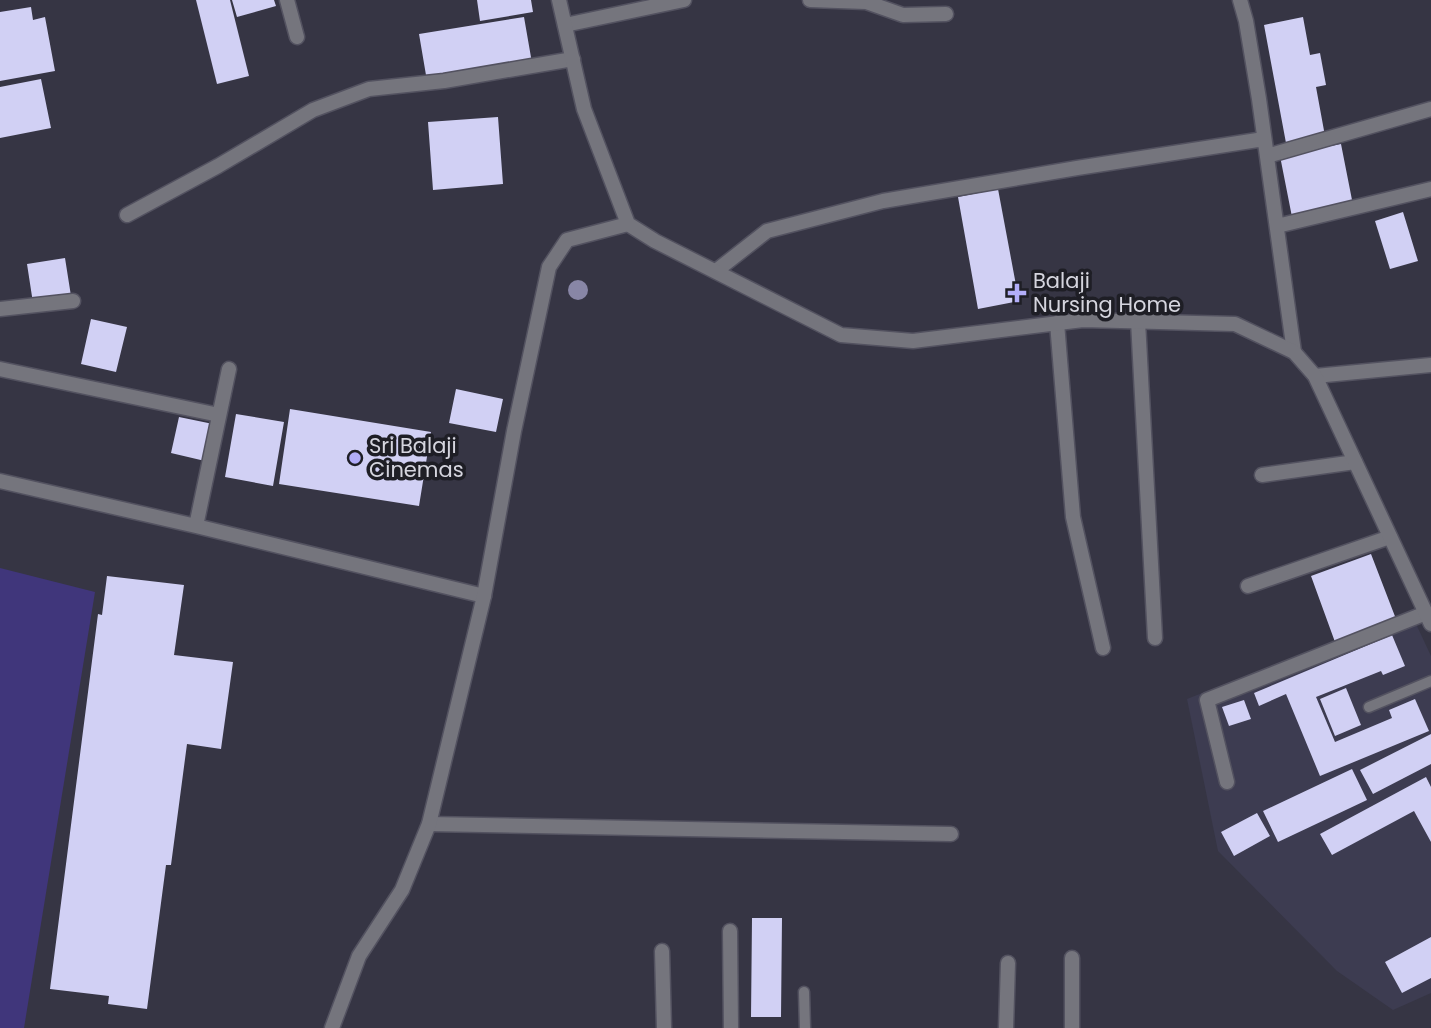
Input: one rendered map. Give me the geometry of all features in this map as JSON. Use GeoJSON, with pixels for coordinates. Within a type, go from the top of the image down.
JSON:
{"type":"FeatureCollection","features":[{"type":"Feature","properties":{"kind":"street"},"geometry":{"type":"LineString","coordinates":[[287,0],[297,37]]}},
{"type":"Feature","properties":{"kind":"street"},"geometry":{"type":"LineString","coordinates":[[559,0],[584,109],[628,224],[655,241],[841,335],[914,341],[1083,320],[1236,324],[1294,352],[1315,376],[1429,619],[1207,700],[1227,782]]}},
{"type":"Feature","properties":{"kind":"street"},"geometry":{"type":"LineString","coordinates":[[565,25],[684,0]]}},
{"type":"Feature","properties":{"kind":"street"},"geometry":{"type":"LineString","coordinates":[[810,0],[866,2],[903,15],[946,14]]}},
{"type":"Feature","properties":{"kind":"street"},"geometry":{"type":"LineString","coordinates":[[1240,0],[1246,21],[1267,156],[1294,352]]}},
{"type":"Feature","properties":{"kind":"street"},"geometry":{"type":"LineString","coordinates":[[127,215],[313,110],[369,89],[444,81],[573,59]]}},
{"type":"Feature","properties":{"kind":"street"},"geometry":{"type":"LineString","coordinates":[[1267,156],[1431,109]]}},
{"type":"Feature","properties":{"kind":"street"},"geometry":{"type":"LineString","coordinates":[[716,271],[767,231],[883,201],[1264,139]]}},
{"type":"Feature","properties":{"kind":"street"},"geometry":{"type":"LineString","coordinates":[[1277,226],[1431,189]]}},
{"type":"Feature","properties":{"kind":"street"},"geometry":{"type":"LineString","coordinates":[[332,1028],[359,956],[402,890],[429,824],[484,596],[514,431],[549,267],[567,240],[628,224]]}},
{"type":"Feature","properties":{"kind":"street"},"geometry":{"type":"LineString","coordinates":[[0,309],[73,301]]}},
{"type":"Feature","properties":{"kind":"street"},"geometry":{"type":"LineString","coordinates":[[1138,321],[1155,638]]}},
{"type":"Feature","properties":{"kind":"street"},"geometry":{"type":"LineString","coordinates":[[1057,323],[1073,517],[1103,648]]}},
{"type":"Feature","properties":{"kind":"street"},"geometry":{"type":"LineString","coordinates":[[1315,376],[1431,365]]}},
{"type":"Feature","properties":{"kind":"street"},"geometry":{"type":"LineString","coordinates":[[0,369],[219,415]]}},
{"type":"Feature","properties":{"kind":"street"},"geometry":{"type":"LineString","coordinates":[[196,526],[229,369]]}},
{"type":"Feature","properties":{"kind":"street"},"geometry":{"type":"LineString","coordinates":[[1262,475],[1355,462]]}},
{"type":"Feature","properties":{"kind":"street"},"geometry":{"type":"LineString","coordinates":[[0,481],[484,596]]}},
{"type":"Feature","properties":{"kind":"street"},"geometry":{"type":"LineString","coordinates":[[1248,586],[1390,537]]}},
{"type":"Feature","properties":{"kind":"street"},"geometry":{"type":"LineString","coordinates":[[429,824],[951,834]]}},
{"type":"Feature","properties":{"kind":"street"},"geometry":{"type":"LineString","coordinates":[[730,931],[731,1028]]}},
{"type":"Feature","properties":{"kind":"street"},"geometry":{"type":"LineString","coordinates":[[662,951],[664,1028]]}},
{"type":"Feature","properties":{"kind":"street"},"geometry":{"type":"LineString","coordinates":[[1072,958],[1072,1028]]}},
{"type":"Feature","properties":{"kind":"street"},"geometry":{"type":"LineString","coordinates":[[1006,1028],[1008,963]]}},
{"type":"Feature","properties":{"kind":"lane"},"geometry":{"type":"LineString","coordinates":[[1369,707],[1431,681]]}},
{"type":"Feature","properties":{"kind":"lane"},"geometry":{"type":"LineString","coordinates":[[804,992],[805,1028]]}},
{"type":"Feature","properties":{"kind":"shaded area"},"geometry":{"type":"Polygon","coordinates":[[[0,568],[95,592],[24,1028],[0,1028],[0,568]]]}},
{"type":"Feature","properties":{"kind":"shaded area"},"geometry":{"type":"Polygon","coordinates":[[[1410,611],[1431,656],[1431,993],[1393,1010],[1337,971],[1218,851],[1187,699],[1410,611]]]}},
{"type":"Feature","properties":{"kind":"building"},"geometry":{"type":"Polygon","coordinates":[[[196,0],[230,0],[249,76],[217,84],[196,0]]]}},
{"type":"Feature","properties":{"kind":"building"},"geometry":{"type":"Polygon","coordinates":[[[232,0],[274,0],[276,6],[237,17],[232,0]]]}},
{"type":"Feature","properties":{"kind":"building"},"geometry":{"type":"Polygon","coordinates":[[[477,0],[531,0],[533,12],[480,21],[477,0]]]}},
{"type":"Feature","properties":{"kind":"building"},"geometry":{"type":"Polygon","coordinates":[[[31,7],[33,20],[45,17],[55,71],[0,81],[0,12],[31,7]]]}},
{"type":"Feature","properties":{"kind":"building"},"geometry":{"type":"Polygon","coordinates":[[[524,17],[532,63],[427,81],[419,34],[524,17]]]}},
{"type":"Feature","properties":{"kind":"building"},"geometry":{"type":"Polygon","coordinates":[[[1303,17],[1310,55],[1320,53],[1326,85],[1316,87],[1325,136],[1286,143],[1264,25],[1303,17]]]}},
{"type":"Feature","properties":{"kind":"building"},"geometry":{"type":"Polygon","coordinates":[[[41,79],[51,128],[0,138],[0,87],[41,79]]]}},
{"type":"Feature","properties":{"kind":"building"},"geometry":{"type":"Polygon","coordinates":[[[498,117],[503,184],[433,190],[428,122],[498,117]]]}},
{"type":"Feature","properties":{"kind":"building"},"geometry":{"type":"Polygon","coordinates":[[[1341,144],[1353,205],[1292,217],[1280,156],[1341,144]]]}},
{"type":"Feature","properties":{"kind":"building"},"geometry":{"type":"Polygon","coordinates":[[[998,189],[1019,301],[978,309],[958,197],[998,189]]]}},
{"type":"Feature","properties":{"kind":"building"},"geometry":{"type":"Polygon","coordinates":[[[1403,212],[1418,261],[1390,269],[1375,221],[1403,212]]]}},
{"type":"Feature","properties":{"kind":"building"},"geometry":{"type":"Polygon","coordinates":[[[65,258],[71,296],[33,303],[27,264],[65,258]]]}},
{"type":"Feature","properties":{"kind":"building"},"geometry":{"type":"Polygon","coordinates":[[[91,319],[127,327],[116,372],[81,364],[91,319]]]}},
{"type":"Feature","properties":{"kind":"building"},"geometry":{"type":"Polygon","coordinates":[[[456,389],[503,399],[496,432],[449,423],[456,389]]]}},
{"type":"Feature","properties":{"kind":"building","name":"Sri Balaji Cinemas"},"geometry":{"type":"Polygon","coordinates":[[[290,409],[431,432],[419,506],[279,484],[290,409]]]}},
{"type":"Feature","properties":{"kind":"building"},"geometry":{"type":"Polygon","coordinates":[[[236,414],[284,422],[273,486],[225,477],[236,414]]]}},
{"type":"Feature","properties":{"kind":"building"},"geometry":{"type":"Polygon","coordinates":[[[179,417],[213,424],[205,461],[171,453],[179,417]]]}},
{"type":"Feature","properties":{"kind":"building"},"geometry":{"type":"Polygon","coordinates":[[[1371,554],[1396,619],[1335,642],[1311,576],[1371,554]]]}},
{"type":"Feature","properties":{"kind":"building"},"geometry":{"type":"Polygon","coordinates":[[[107,576],[184,585],[174,655],[233,662],[221,749],[187,744],[171,865],[166,865],[147,1009],[108,1004],[109,996],[50,989],[98,614],[102,615],[107,576]]]}},
{"type":"Feature","properties":{"kind":"building"},"geometry":{"type":"Polygon","coordinates":[[[1392,635],[1405,666],[1383,675],[1381,671],[1316,697],[1335,742],[1392,718],[1389,710],[1415,699],[1429,731],[1320,776],[1286,694],[1259,706],[1254,693],[1392,635]]]}},
{"type":"Feature","properties":{"kind":"building"},"geometry":{"type":"Polygon","coordinates":[[[1346,688],[1361,725],[1335,736],[1320,699],[1346,688]]]}},
{"type":"Feature","properties":{"kind":"building"},"geometry":{"type":"Polygon","coordinates":[[[1244,700],[1251,719],[1229,726],[1222,707],[1244,700]]]}},
{"type":"Feature","properties":{"kind":"building"},"geometry":{"type":"Polygon","coordinates":[[[1431,734],[1431,764],[1373,794],[1360,770],[1431,734]]]}},
{"type":"Feature","properties":{"kind":"building"},"geometry":{"type":"Polygon","coordinates":[[[1352,769],[1367,800],[1278,842],[1263,811],[1352,769]]]}},
{"type":"Feature","properties":{"kind":"building"},"geometry":{"type":"Polygon","coordinates":[[[1426,777],[1431,787],[1431,842],[1414,811],[1332,855],[1320,834],[1426,777]]]}},
{"type":"Feature","properties":{"kind":"building"},"geometry":{"type":"Polygon","coordinates":[[[1257,813],[1270,836],[1234,856],[1221,832],[1257,813]]]}},
{"type":"Feature","properties":{"kind":"building"},"geometry":{"type":"Polygon","coordinates":[[[752,918],[782,918],[781,1017],[751,1017],[752,918]]]}},
{"type":"Feature","properties":{"kind":"building"},"geometry":{"type":"Polygon","coordinates":[[[1431,937],[1431,978],[1402,993],[1385,962],[1431,937]]]}},
{"type":"Feature","properties":{"kind":"place","name":"Balaji Nursing Home"},"geometry":{"type":"Point","coordinates":[1017,293]}},
{"type":"Feature","properties":{"kind":"place","name":"Sri Balaji Cinemas"},"geometry":{"type":"Point","coordinates":[355,458]}}]}
